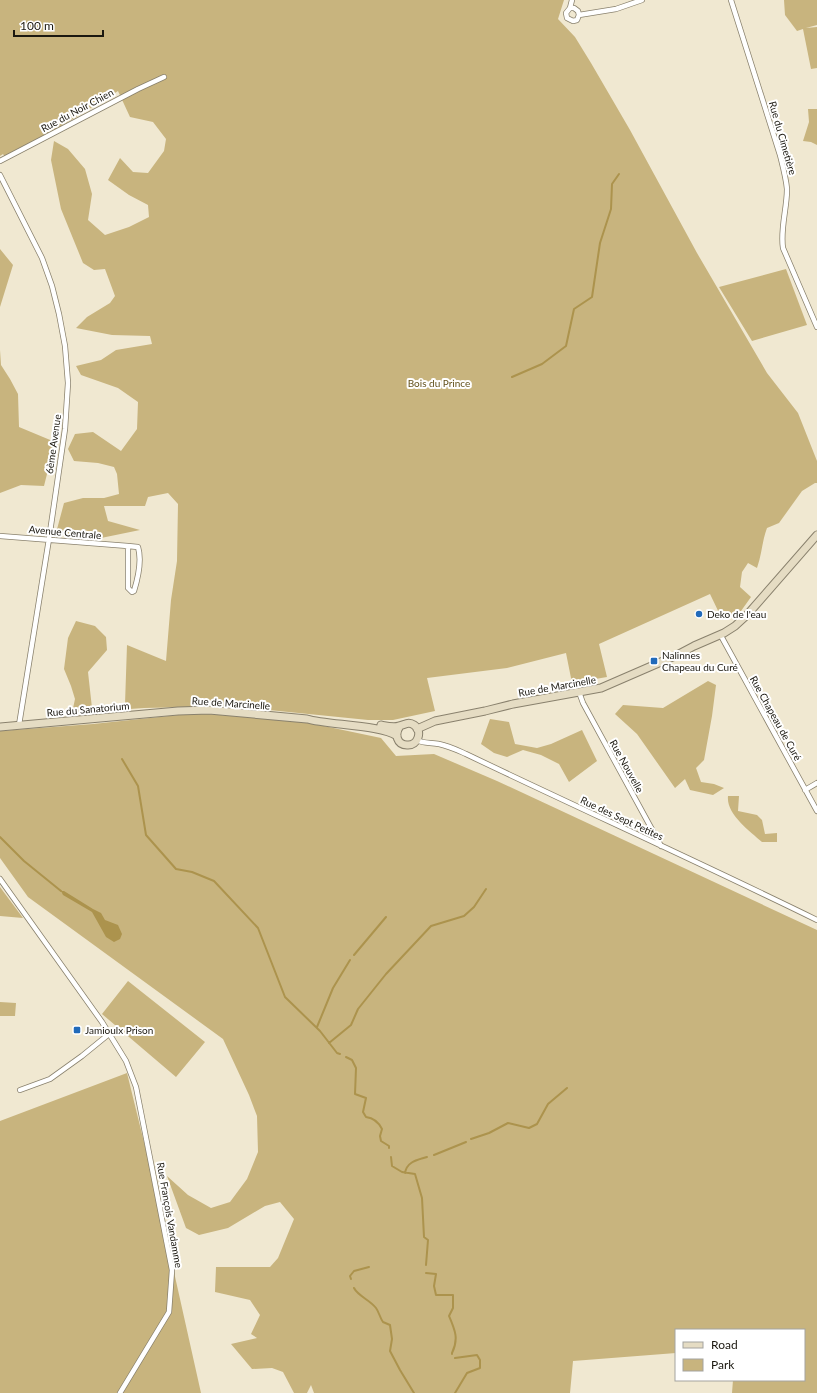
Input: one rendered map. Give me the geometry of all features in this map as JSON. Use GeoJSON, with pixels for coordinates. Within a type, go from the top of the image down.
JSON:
{"type":"FeatureCollection","features":[{"type":"Feature","properties":{"kind":"street"},"geometry":{"type":"LineString","coordinates":[[572,0],[566,14],[569,20],[575,20],[579,15],[616,9],[642,0]]}},
{"type":"Feature","properties":{"kind":"street","name":"Rue du Cimetière"},"geometry":{"type":"LineString","coordinates":[[731,0],[780,155],[785,177],[786,201],[782,235],[783,248],[817,327]]}},
{"type":"Feature","properties":{"kind":"street"},"geometry":{"type":"LineString","coordinates":[[569,9],[577,9],[579,15]]}},
{"type":"Feature","properties":{"kind":"street","name":"Rue du Noir Chien"},"geometry":{"type":"LineString","coordinates":[[0,161],[164,77]]}},
{"type":"Feature","properties":{"kind":"street","name":"6ème Avenue"},"geometry":{"type":"LineString","coordinates":[[0,175],[42,258],[52,286],[65,346],[68,383],[68,405],[49,539],[19,726]]}},
{"type":"Feature","properties":{"kind":"street","name":"Rue de Marcinelle"},"geometry":{"type":"LineString","coordinates":[[307,719],[319,718],[390,727],[409,723],[413,724],[418,729],[435,721],[502,706],[596,690],[605,687],[677,655],[735,626],[747,615],[817,535]]}},
{"type":"Feature","properties":{"kind":"street","name":"Avenue Centrale"},"geometry":{"type":"LineString","coordinates":[[0,536],[128,546]]}},
{"type":"Feature","properties":{"kind":"street"},"geometry":{"type":"LineString","coordinates":[[128,546],[138,547],[140,554],[136,586],[132,592],[128,588],[128,546]]}},
{"type":"Feature","properties":{"kind":"street","name":"Rue Chapeau de Curé"},"geometry":{"type":"LineString","coordinates":[[720,634],[817,811]]}},
{"type":"Feature","properties":{"kind":"street","name":"Rue Nouvelle"},"geometry":{"type":"LineString","coordinates":[[580,692],[583,703],[661,847]]}},
{"type":"Feature","properties":{"kind":"street","name":"Rue de Marcinelle"},"geometry":{"type":"LineString","coordinates":[[178,711],[209,710],[307,719],[318,722],[389,732],[397,736],[400,742],[406,745],[413,744],[417,740]]}},
{"type":"Feature","properties":{"kind":"street","name":"Rue du Sanatorium"},"geometry":{"type":"LineString","coordinates":[[0,727],[178,711]]}},
{"type":"Feature","properties":{"kind":"street"},"geometry":{"type":"LineString","coordinates":[[397,736],[400,726]]}},
{"type":"Feature","properties":{"kind":"street"},"geometry":{"type":"LineString","coordinates":[[417,740],[419,733],[418,729]]}},
{"type":"Feature","properties":{"kind":"street","name":"Rue des Sept Petites"},"geometry":{"type":"LineString","coordinates":[[417,740],[425,743],[435,743],[447,746],[466,754],[661,847],[729,877],[817,920]]}},
{"type":"Feature","properties":{"kind":"street"},"geometry":{"type":"LineString","coordinates":[[805,790],[817,783]]}},
{"type":"Feature","properties":{"kind":"street","name":"Rue François Vandamme"},"geometry":{"type":"LineString","coordinates":[[0,879],[109,1034],[126,1061],[136,1087],[172,1270],[169,1312],[120,1393]]}},
{"type":"Feature","properties":{"kind":"street"},"geometry":{"type":"LineString","coordinates":[[20,1090],[50,1079],[109,1034]]}},
{"type":"Feature","properties":{"kind":"green space","name":"Bois du Prince"},"geometry":{"type":"Polygon","coordinates":[[[0,0],[564,0],[558,19],[575,37],[591,63],[630,130],[697,253],[767,373],[798,413],[817,461],[817,483],[802,491],[779,523],[767,528],[757,568],[748,563],[742,572],[740,587],[751,597],[741,611],[722,619],[710,594],[599,644],[607,677],[572,683],[566,653],[507,668],[427,678],[435,711],[393,720],[368,720],[230,706],[144,708],[72,713],[75,699],[64,669],[68,638],[76,621],[95,626],[106,637],[107,650],[88,672],[92,708],[125,704],[127,645],[166,661],[171,600],[177,561],[178,504],[168,493],[148,497],[145,506],[104,506],[108,521],[140,530],[101,538],[56,533],[64,503],[83,498],[104,498],[119,494],[117,474],[114,467],[98,463],[74,461],[68,449],[75,434],[93,432],[121,451],[137,429],[138,402],[118,388],[81,375],[76,366],[101,360],[116,350],[152,344],[150,336],[112,335],[76,328],[87,317],[110,303],[115,296],[105,269],[94,270],[83,263],[61,209],[51,160],[54,141],[68,149],[85,169],[92,194],[88,220],[105,235],[129,227],[149,217],[148,205],[129,195],[108,180],[120,158],[133,172],[148,173],[164,151],[166,139],[153,122],[130,117],[118,91],[7,160],[3,154],[0,156],[0,0]]]}},
{"type":"Feature","properties":{"kind":"green space"},"geometry":{"type":"Polygon","coordinates":[[[784,0],[817,0],[817,25],[806,28],[817,27],[817,68],[811,69],[803,29],[797,31],[785,15],[784,0]]]}},
{"type":"Feature","properties":{"kind":"green space"},"geometry":{"type":"Polygon","coordinates":[[[808,109],[817,109],[817,145],[811,142],[803,141],[809,122],[808,109]]]}},
{"type":"Feature","properties":{"kind":"green space"},"geometry":{"type":"Polygon","coordinates":[[[0,249],[13,265],[0,307],[0,249]]]}},
{"type":"Feature","properties":{"kind":"green space"},"geometry":{"type":"Polygon","coordinates":[[[786,269],[807,325],[752,341],[719,287],[786,269]]]}},
{"type":"Feature","properties":{"kind":"green space"},"geometry":{"type":"Polygon","coordinates":[[[0,350],[1,365],[18,394],[19,427],[55,442],[44,486],[21,485],[0,493],[0,350]]]}},
{"type":"Feature","properties":{"kind":"green space"},"geometry":{"type":"Polygon","coordinates":[[[708,681],[716,685],[712,716],[704,760],[696,768],[701,782],[714,784],[724,788],[713,795],[690,790],[685,779],[675,788],[637,734],[615,714],[623,705],[663,708],[708,681]]]}},
{"type":"Feature","properties":{"kind":"green space"},"geometry":{"type":"Polygon","coordinates":[[[197,713],[305,722],[381,738],[396,756],[434,754],[497,781],[817,930],[817,1393],[732,1393],[733,1381],[805,1381],[805,1329],[675,1329],[675,1353],[573,1361],[570,1393],[314,1393],[311,1385],[307,1393],[294,1393],[283,1372],[272,1368],[252,1369],[231,1344],[257,1338],[251,1334],[260,1315],[250,1300],[215,1292],[216,1267],[270,1267],[278,1258],[294,1219],[280,1202],[265,1206],[228,1228],[199,1235],[186,1228],[167,1176],[188,1195],[211,1208],[230,1202],[247,1179],[258,1152],[257,1116],[223,1039],[28,897],[0,858],[0,731],[93,724],[197,713]]]}},
{"type":"Feature","properties":{"kind":"green space"},"geometry":{"type":"Polygon","coordinates":[[[490,719],[509,722],[515,744],[537,748],[551,744],[582,730],[597,761],[569,782],[559,764],[541,755],[523,750],[507,757],[494,753],[481,744],[490,719]]]}},
{"type":"Feature","properties":{"kind":"green space"},"geometry":{"type":"Polygon","coordinates":[[[728,796],[739,796],[738,811],[757,815],[762,820],[765,834],[777,833],[777,842],[762,842],[745,827],[731,809],[728,803],[728,796]]]}},
{"type":"Feature","properties":{"kind":"green space"},"geometry":{"type":"Polygon","coordinates":[[[0,887],[23,918],[0,916],[0,887]]]}},
{"type":"Feature","properties":{"kind":"green space"},"geometry":{"type":"Polygon","coordinates":[[[128,981],[205,1042],[176,1077],[102,1014],[128,981]]]}},
{"type":"Feature","properties":{"kind":"green space"},"geometry":{"type":"Polygon","coordinates":[[[0,1002],[16,1003],[15,1016],[0,1016],[0,1002]]]}},
{"type":"Feature","properties":{"kind":"green space"},"geometry":{"type":"Polygon","coordinates":[[[127,1073],[155,1187],[201,1393],[0,1393],[0,1121],[127,1073]]]}},
{"type":"Feature","properties":{"kind":"shaded area"},"geometry":{"type":"Polygon","coordinates":[[[61,891],[64,891],[101,913],[105,920],[118,925],[122,934],[120,939],[114,942],[106,937],[92,912],[63,895],[61,891]]]}},
{"type":"Feature","properties":{"kind":"waterway"},"geometry":{"type":"LineString","coordinates":[[512,377],[542,364],[566,346],[574,309],[592,297],[600,243],[611,209],[612,184],[619,174]]}},
{"type":"Feature","properties":{"kind":"waterway"},"geometry":{"type":"LineString","coordinates":[[122,759],[138,786],[146,835],[176,869],[192,872],[214,881],[258,928],[285,997],[320,1031],[337,1053],[340,1054]]}},
{"type":"Feature","properties":{"kind":"waterway"},"geometry":{"type":"LineString","coordinates":[[0,837],[24,861],[61,891]]}},
{"type":"Feature","properties":{"kind":"waterway"},"geometry":{"type":"LineString","coordinates":[[329,1043],[351,1025],[358,1009],[386,974],[431,926],[464,916],[474,907],[486,889]]}},
{"type":"Feature","properties":{"kind":"waterway"},"geometry":{"type":"LineString","coordinates":[[354,955],[386,917]]}},
{"type":"Feature","properties":{"kind":"waterway"},"geometry":{"type":"LineString","coordinates":[[317,1027],[333,988],[350,960]]}},
{"type":"Feature","properties":{"kind":"waterway"},"geometry":{"type":"LineString","coordinates":[[346,1057],[352,1060],[356,1068],[355,1094],[366,1098],[363,1112],[366,1117],[376,1121],[382,1129],[380,1136],[381,1141],[389,1146],[389,1148]]}},
{"type":"Feature","properties":{"kind":"waterway"},"geometry":{"type":"LineString","coordinates":[[471,1139],[489,1133],[508,1123],[529,1128],[537,1124],[548,1104],[567,1088]]}},
{"type":"Feature","properties":{"kind":"waterway"},"geometry":{"type":"LineString","coordinates":[[434,1155],[466,1142]]}},
{"type":"Feature","properties":{"kind":"waterway"},"geometry":{"type":"LineString","coordinates":[[391,1157],[392,1166],[402,1172],[415,1174],[422,1198],[424,1237],[428,1240],[426,1265]]}},
{"type":"Feature","properties":{"kind":"waterway"},"geometry":{"type":"LineString","coordinates":[[405,1173],[410,1163],[427,1157]]}},
{"type":"Feature","properties":{"kind":"waterway"},"geometry":{"type":"LineString","coordinates":[[351,1279],[350,1276],[354,1271],[369,1267]]}},
{"type":"Feature","properties":{"kind":"waterway"},"geometry":{"type":"LineString","coordinates":[[426,1273],[436,1274],[434,1286],[436,1295],[453,1295],[453,1308],[449,1316],[456,1339],[452,1354]]}},
{"type":"Feature","properties":{"kind":"waterway"},"geometry":{"type":"LineString","coordinates":[[354,1288],[376,1308],[383,1322],[390,1325],[392,1339],[390,1351],[414,1393]]}},
{"type":"Feature","properties":{"kind":"waterway"},"geometry":{"type":"LineString","coordinates":[[455,1358],[477,1355],[480,1360],[480,1368],[467,1373],[455,1393]]}},
{"type":"Feature","properties":{"kind":"place","name":"Deko de l'eau"},"geometry":{"type":"Point","coordinates":[699,614]}},
{"type":"Feature","properties":{"kind":"place","name":"Nalinnes Chapeau du Curé"},"geometry":{"type":"Point","coordinates":[654,661]}},
{"type":"Feature","properties":{"kind":"place","name":"Jamioulx Prison"},"geometry":{"type":"Point","coordinates":[77,1030]}}]}
